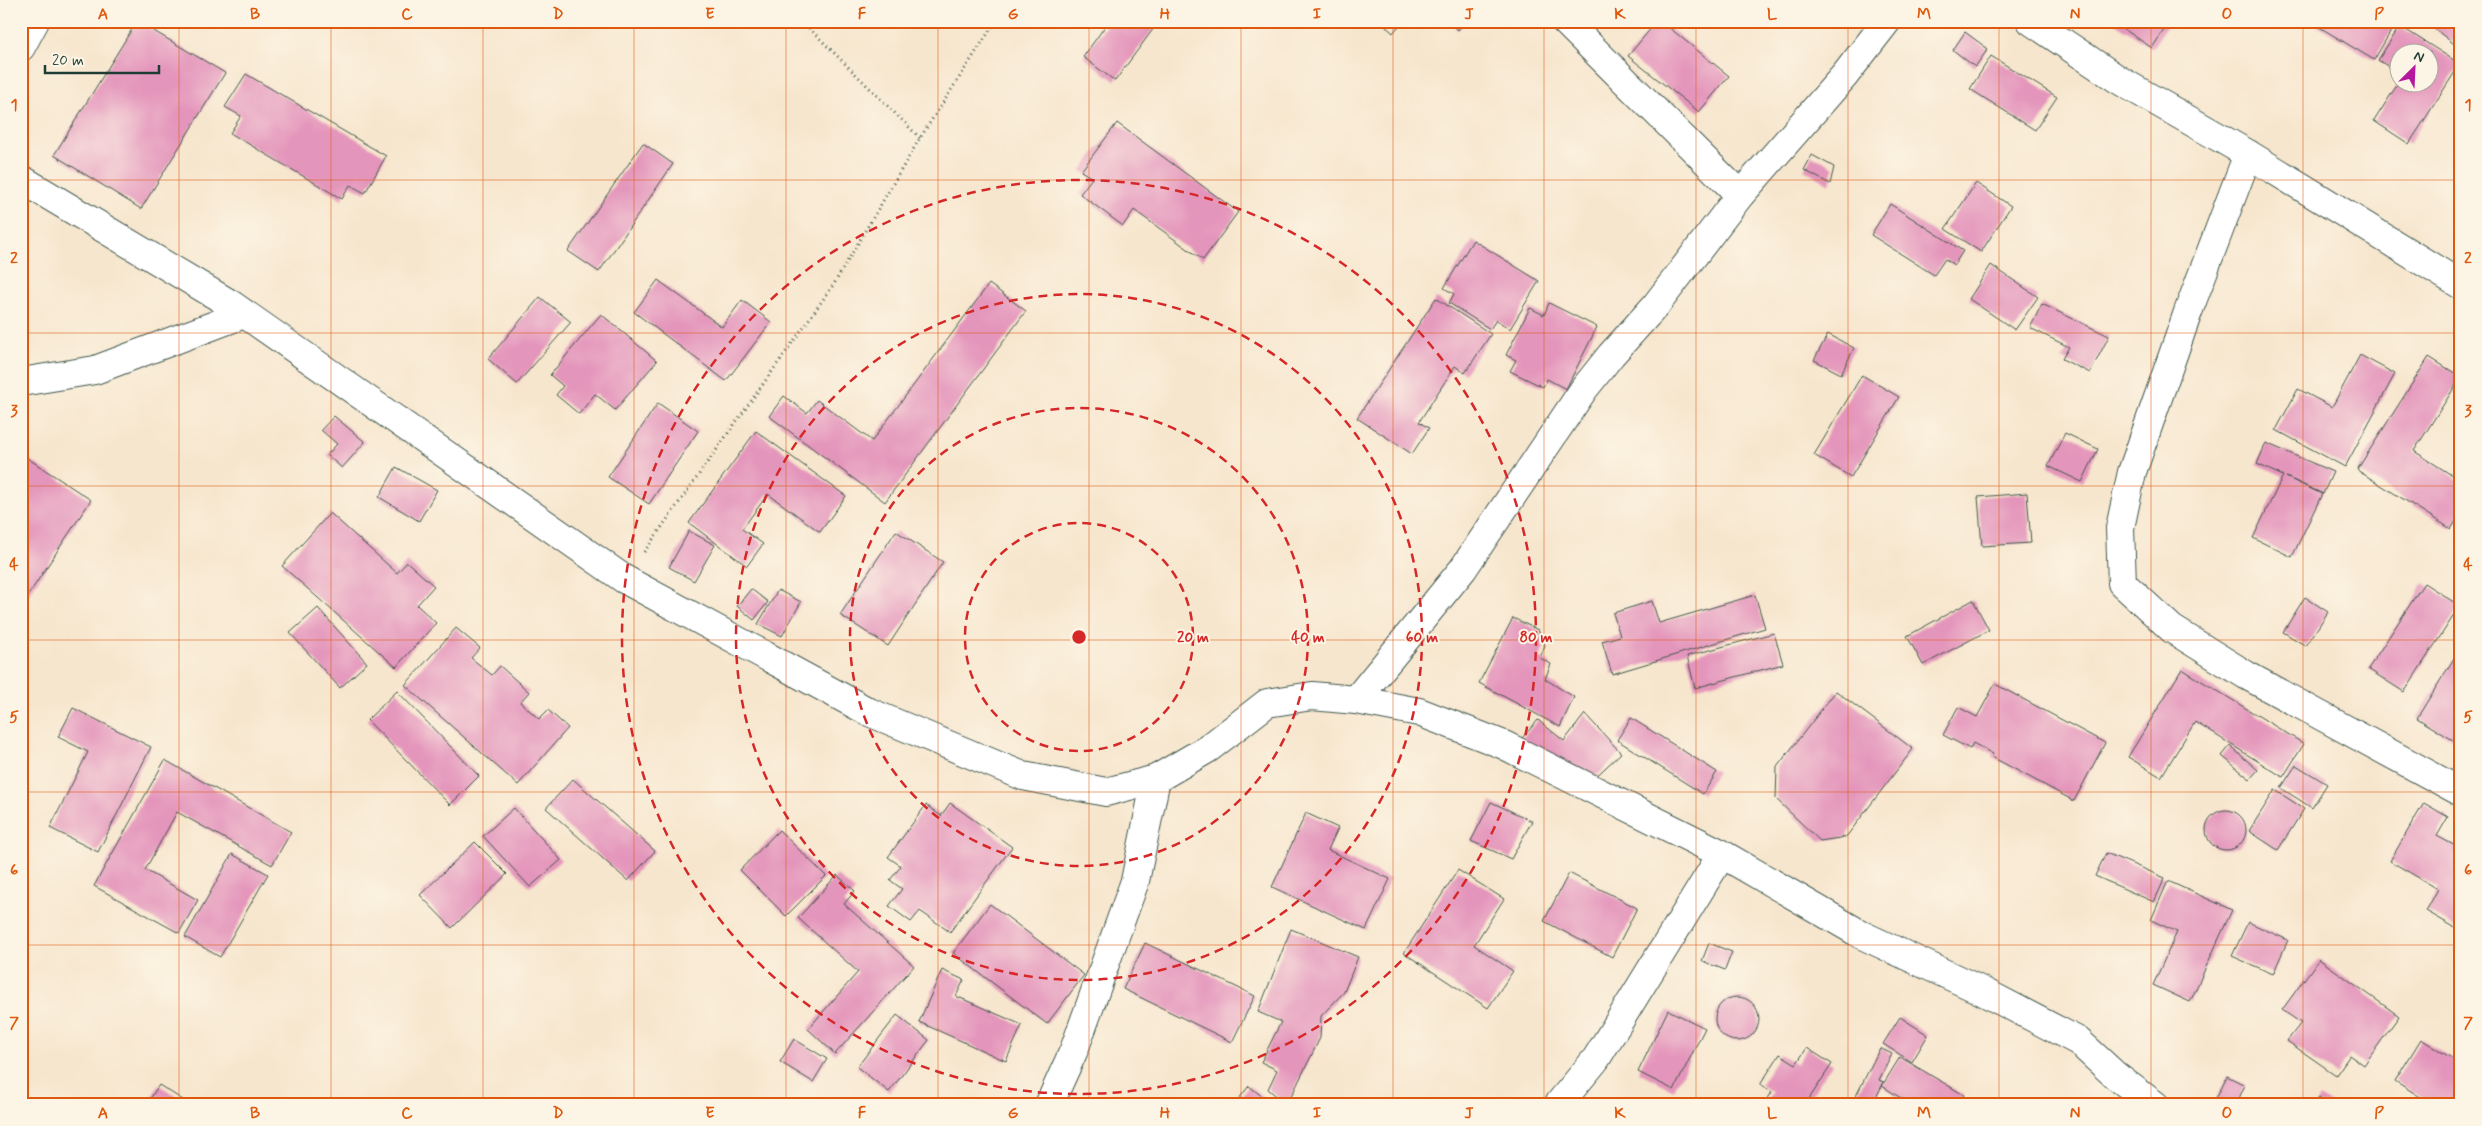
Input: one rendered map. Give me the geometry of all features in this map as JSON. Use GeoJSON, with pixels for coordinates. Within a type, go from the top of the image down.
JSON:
{"type":"FeatureCollection","features":[{"type":"Feature","properties":{"kind":"street"},"geometry":{"type":"LineString","coordinates":[[21,47],[36,21]]}},
{"type":"Feature","properties":{"kind":"street"},"geometry":{"type":"LineString","coordinates":[[1565,21],[1740,195]]}},
{"type":"Feature","properties":{"kind":"street"},"geometry":{"type":"LineString","coordinates":[[1356,700],[1463,569],[1584,389],[1611,355],[1656,305],[1740,195],[1845,75],[1887,21]]}},
{"type":"Feature","properties":{"kind":"street"},"geometry":{"type":"LineString","coordinates":[[2038,23],[2120,80],[2248,154],[2461,285]]}},
{"type":"Feature","properties":{"kind":"street"},"geometry":{"type":"LineString","coordinates":[[2248,154],[2188,312],[2132,472],[2120,528],[2122,583],[2172,629],[2238,670],[2461,792]]}},
{"type":"Feature","properties":{"kind":"street"},"geometry":{"type":"LineString","coordinates":[[21,179],[244,314],[624,579],[869,712],[1023,776],[1106,792],[1156,779],[1209,748],[1268,703],[1312,696],[1356,700],[1420,712],[1504,745],[1722,854],[1862,935],[1982,991],[2078,1041],[2116,1076],[2155,1105]]}},
{"type":"Feature","properties":{"kind":"street"},"geometry":{"type":"LineString","coordinates":[[21,382],[95,370],[244,314]]}},
{"type":"Feature","properties":{"kind":"street"},"geometry":{"type":"LineString","coordinates":[[1049,1105],[1074,1050],[1134,881],[1156,779]]}},
{"type":"Feature","properties":{"kind":"street"},"geometry":{"type":"LineString","coordinates":[[1558,1105],[1596,1059],[1722,854]]}},
{"type":"Feature","properties":{"kind":"path"},"geometry":{"type":"LineString","coordinates":[[802,21],[920,138]]}},
{"type":"Feature","properties":{"kind":"path"},"geometry":{"type":"LineString","coordinates":[[624,579],[834,284],[920,138],[996,21]]}},
{"type":"Feature","properties":{"kind":"building"},"geometry":{"type":"Polygon","coordinates":[[[137,21],[225,73],[141,209],[54,155],[137,21]]]}},
{"type":"Feature","properties":{"kind":"building"},"geometry":{"type":"Polygon","coordinates":[[[1101,21],[1159,21],[1115,81],[1083,57],[1106,25],[1101,21]]]}},
{"type":"Feature","properties":{"kind":"building"},"geometry":{"type":"Polygon","coordinates":[[[1380,21],[1403,21],[1393,33],[1380,21]]]}},
{"type":"Feature","properties":{"kind":"building"},"geometry":{"type":"Polygon","coordinates":[[[1448,21],[1466,21],[1458,30],[1448,21]]]}},
{"type":"Feature","properties":{"kind":"building"},"geometry":{"type":"Polygon","coordinates":[[[1657,21],[1661,21],[1729,76],[1699,112],[1628,56],[1657,21]]]}},
{"type":"Feature","properties":{"kind":"building"},"geometry":{"type":"Polygon","coordinates":[[[2112,21],[2170,21],[2152,48],[2112,21]]]}},
{"type":"Feature","properties":{"kind":"building"},"geometry":{"type":"Polygon","coordinates":[[[2319,21],[2386,21],[2394,26],[2374,60],[2316,25],[2319,21]]]}},
{"type":"Feature","properties":{"kind":"building"},"geometry":{"type":"Polygon","coordinates":[[[2424,21],[2461,21],[2461,49],[2424,21]]]}},
{"type":"Feature","properties":{"kind":"building"},"geometry":{"type":"Polygon","coordinates":[[[2400,26],[2425,42],[2390,42],[2390,68],[2378,60],[2400,26]]]}},
{"type":"Feature","properties":{"kind":"building"},"geometry":{"type":"Polygon","coordinates":[[[1965,32],[1988,49],[1975,67],[1953,50],[1965,32]]]}},
{"type":"Feature","properties":{"kind":"building"},"geometry":{"type":"Polygon","coordinates":[[[2440,51],[2460,64],[2409,144],[2374,121],[2393,92],[2440,92],[2440,51]]]}},
{"type":"Feature","properties":{"kind":"building"},"geometry":{"type":"Polygon","coordinates":[[[1991,56],[2057,97],[2035,130],[1970,89],[1991,56]]]}},
{"type":"Feature","properties":{"kind":"building"},"geometry":{"type":"Polygon","coordinates":[[[246,74],[386,156],[365,193],[350,185],[342,199],[230,133],[241,116],[225,107],[246,74]]]}},
{"type":"Feature","properties":{"kind":"building"},"geometry":{"type":"Polygon","coordinates":[[[1117,123],[1238,212],[1203,260],[1134,210],[1123,226],[1080,194],[1092,178],[1081,171],[1117,123]]]}},
{"type":"Feature","properties":{"kind":"building"},"geometry":{"type":"Polygon","coordinates":[[[643,143],[673,164],[599,272],[568,251],[643,143]]]}},
{"type":"Feature","properties":{"kind":"building"},"geometry":{"type":"Polygon","coordinates":[[[1812,155],[1834,167],[1830,184],[1804,170],[1812,155]]]}},
{"type":"Feature","properties":{"kind":"building"},"geometry":{"type":"Polygon","coordinates":[[[1976,183],[2011,206],[1981,252],[1945,229],[1976,183]]]}},
{"type":"Feature","properties":{"kind":"building"},"geometry":{"type":"Polygon","coordinates":[[[1890,204],[1963,251],[1954,265],[1945,259],[1934,275],[1871,235],[1890,204]]]}},
{"type":"Feature","properties":{"kind":"building"},"geometry":{"type":"Polygon","coordinates":[[[1473,240],[1539,281],[1510,329],[1496,320],[1490,329],[1449,303],[1454,294],[1444,288],[1473,240]]]}},
{"type":"Feature","properties":{"kind":"building"},"geometry":{"type":"Polygon","coordinates":[[[1991,265],[2038,297],[2015,330],[1969,299],[1991,265]]]}},
{"type":"Feature","properties":{"kind":"building"},"geometry":{"type":"Polygon","coordinates":[[[658,280],[722,327],[742,300],[771,322],[726,381],[634,312],[658,280]]]}},
{"type":"Feature","properties":{"kind":"building"},"geometry":{"type":"Polygon","coordinates":[[[989,284],[1026,311],[885,502],[769,416],[784,396],[807,413],[817,400],[872,441],[989,284]]]}},
{"type":"Feature","properties":{"kind":"building"},"geometry":{"type":"Polygon","coordinates":[[[540,297],[571,322],[517,384],[488,359],[540,297]]]}},
{"type":"Feature","properties":{"kind":"building"},"geometry":{"type":"Polygon","coordinates":[[[1436,298],[1491,334],[1465,373],[1455,366],[1419,422],[1429,428],[1412,454],[1357,418],[1436,298]]]}},
{"type":"Feature","properties":{"kind":"building"},"geometry":{"type":"Polygon","coordinates":[[[1549,303],[1597,327],[1566,389],[1547,379],[1543,387],[1510,371],[1516,360],[1506,355],[1530,308],[1544,315],[1549,303]]]}},
{"type":"Feature","properties":{"kind":"building"},"geometry":{"type":"Polygon","coordinates":[[[2042,304],[2109,336],[2090,373],[2062,359],[2069,347],[2030,328],[2042,304]]]}},
{"type":"Feature","properties":{"kind":"building"},"geometry":{"type":"Polygon","coordinates":[[[601,314],[657,361],[615,410],[595,394],[579,414],[556,395],[563,386],[550,375],[601,314]]]}},
{"type":"Feature","properties":{"kind":"building"},"geometry":{"type":"Polygon","coordinates":[[[1828,334],[1854,348],[1841,374],[1814,360],[1828,334]]]}},
{"type":"Feature","properties":{"kind":"building"},"geometry":{"type":"Polygon","coordinates":[[[2360,355],[2395,374],[2345,467],[2276,430],[2298,389],[2332,407],[2360,355]]]}},
{"type":"Feature","properties":{"kind":"building"},"geometry":{"type":"Polygon","coordinates":[[[2429,357],[2461,377],[2414,451],[2461,481],[2461,514],[2451,529],[2357,470],[2429,357]]]}},
{"type":"Feature","properties":{"kind":"building"},"geometry":{"type":"Polygon","coordinates":[[[1862,375],[1899,397],[1851,477],[1814,455],[1862,375]]]}},
{"type":"Feature","properties":{"kind":"building"},"geometry":{"type":"Polygon","coordinates":[[[658,403],[698,431],[649,504],[608,477],[658,403]]]}},
{"type":"Feature","properties":{"kind":"building"},"geometry":{"type":"Polygon","coordinates":[[[334,416],[365,442],[342,468],[327,455],[337,444],[321,430],[334,416]]]}},
{"type":"Feature","properties":{"kind":"building"},"geometry":{"type":"Polygon","coordinates":[[[756,431],[846,496],[820,532],[768,494],[742,529],[763,544],[747,566],[689,523],[756,431]]]}},
{"type":"Feature","properties":{"kind":"building"},"geometry":{"type":"Polygon","coordinates":[[[2065,433],[2098,449],[2082,482],[2048,466],[2065,433]]]}},
{"type":"Feature","properties":{"kind":"building"},"geometry":{"type":"Polygon","coordinates":[[[2266,443],[2333,472],[2323,494],[2286,477],[2322,494],[2292,557],[2253,538],[2283,476],[2257,464],[2266,443]]]}},
{"type":"Feature","properties":{"kind":"building"},"geometry":{"type":"Polygon","coordinates":[[[21,454],[91,500],[21,606],[21,454]]]}},
{"type":"Feature","properties":{"kind":"building"},"geometry":{"type":"Polygon","coordinates":[[[396,467],[437,490],[419,521],[379,497],[396,467]]]}},
{"type":"Feature","properties":{"kind":"building"},"geometry":{"type":"Polygon","coordinates":[[[2027,493],[2031,543],[1982,546],[1978,497],[2027,493]]]}},
{"type":"Feature","properties":{"kind":"building"},"geometry":{"type":"Polygon","coordinates":[[[330,513],[397,573],[407,562],[434,586],[417,605],[436,623],[396,667],[282,566],[330,513]]]}},
{"type":"Feature","properties":{"kind":"building"},"geometry":{"type":"Polygon","coordinates":[[[689,531],[715,545],[694,581],[669,567],[689,531]]]}},
{"type":"Feature","properties":{"kind":"building"},"geometry":{"type":"Polygon","coordinates":[[[896,531],[943,562],[888,646],[840,615],[896,531]]]}},
{"type":"Feature","properties":{"kind":"building"},"geometry":{"type":"Polygon","coordinates":[[[2424,583],[2460,606],[2404,692],[2368,669],[2424,583]]]}},
{"type":"Feature","properties":{"kind":"building"},"geometry":{"type":"Polygon","coordinates":[[[751,589],[768,602],[754,620],[737,606],[751,589]]]}},
{"type":"Feature","properties":{"kind":"building"},"geometry":{"type":"Polygon","coordinates":[[[778,590],[801,602],[782,636],[758,624],[778,590]]]}},
{"type":"Feature","properties":{"kind":"building"},"geometry":{"type":"Polygon","coordinates":[[[1755,595],[1765,628],[1612,674],[1602,641],[1620,636],[1613,613],[1652,601],[1659,623],[1755,595]]]}},
{"type":"Feature","properties":{"kind":"building"},"geometry":{"type":"Polygon","coordinates":[[[2305,597],[2328,612],[2306,646],[2283,632],[2305,597]]]}},
{"type":"Feature","properties":{"kind":"building"},"geometry":{"type":"Polygon","coordinates":[[[1973,600],[1989,630],[1923,665],[1907,636],[1973,600]]]}},
{"type":"Feature","properties":{"kind":"building"},"geometry":{"type":"Polygon","coordinates":[[[318,608],[367,663],[340,688],[290,633],[318,608]]]}},
{"type":"Feature","properties":{"kind":"building"},"geometry":{"type":"Polygon","coordinates":[[[1513,618],[1538,630],[1545,645],[1540,658],[1551,664],[1545,679],[1574,697],[1560,727],[1479,683],[1513,618]]]}},
{"type":"Feature","properties":{"kind":"building"},"geometry":{"type":"Polygon","coordinates":[[[456,628],[480,648],[471,658],[492,675],[500,666],[529,692],[520,702],[539,719],[548,710],[568,728],[518,785],[405,685],[456,628]]]}},
{"type":"Feature","properties":{"kind":"building"},"geometry":{"type":"Polygon","coordinates":[[[1774,633],[1783,664],[1695,688],[1687,656],[1774,633]]]}},
{"type":"Feature","properties":{"kind":"building"},"geometry":{"type":"Polygon","coordinates":[[[2461,647],[2461,745],[2417,718],[2461,647]]]}},
{"type":"Feature","properties":{"kind":"building"},"geometry":{"type":"Polygon","coordinates":[[[2182,669],[2304,744],[2283,777],[2195,722],[2161,777],[2128,757],[2182,669]]]}},
{"type":"Feature","properties":{"kind":"building"},"geometry":{"type":"Polygon","coordinates":[[[1995,684],[2105,743],[2074,801],[1992,757],[1993,754],[1973,743],[1970,749],[1943,735],[1958,707],[1977,717],[1995,684]]]}},
{"type":"Feature","properties":{"kind":"building"},"geometry":{"type":"Polygon","coordinates":[[[397,691],[479,776],[450,805],[367,720],[397,691]]]}},
{"type":"Feature","properties":{"kind":"building"},"geometry":{"type":"Polygon","coordinates":[[[1836,691],[1913,749],[1846,837],[1820,841],[1776,799],[1777,767],[1836,691]]]}},
{"type":"Feature","properties":{"kind":"building"},"geometry":{"type":"Polygon","coordinates":[[[73,708],[151,747],[98,852],[50,828],[88,752],[58,737],[73,708]]]}},
{"type":"Feature","properties":{"kind":"building"},"geometry":{"type":"Polygon","coordinates":[[[1585,714],[1621,753],[1589,783],[1522,738],[1538,720],[1564,741],[1585,714]]]}},
{"type":"Feature","properties":{"kind":"building"},"geometry":{"type":"Polygon","coordinates":[[[1631,718],[1717,772],[1703,794],[1617,740],[1631,718]]]}},
{"type":"Feature","properties":{"kind":"building"},"geometry":{"type":"Polygon","coordinates":[[[2230,746],[2258,770],[2250,779],[2222,756],[2230,746]]]}},
{"type":"Feature","properties":{"kind":"building"},"geometry":{"type":"Polygon","coordinates":[[[165,760],[291,832],[272,865],[177,812],[145,870],[198,900],[179,933],[94,886],[165,760]]]}},
{"type":"Feature","properties":{"kind":"building"},"geometry":{"type":"Polygon","coordinates":[[[2296,765],[2327,784],[2312,808],[2281,788],[2296,765]]]}},
{"type":"Feature","properties":{"kind":"building"},"geometry":{"type":"Polygon","coordinates":[[[573,779],[655,851],[628,881],[546,808],[573,779]]]}},
{"type":"Feature","properties":{"kind":"building"},"geometry":{"type":"Polygon","coordinates":[[[2275,790],[2304,809],[2278,850],[2249,831],[2275,790]]]}},
{"type":"Feature","properties":{"kind":"building"},"geometry":{"type":"Polygon","coordinates":[[[1491,802],[1532,821],[1511,859],[1471,841],[1491,802]]]}},
{"type":"Feature","properties":{"kind":"building"},"geometry":{"type":"Polygon","coordinates":[[[950,803],[1012,847],[950,932],[920,911],[911,922],[889,906],[902,889],[890,880],[901,866],[888,857],[926,805],[941,816],[950,803]]]}},
{"type":"Feature","properties":{"kind":"building"},"geometry":{"type":"Polygon","coordinates":[[[2424,803],[2448,817],[2437,836],[2461,849],[2461,931],[2426,911],[2438,889],[2390,861],[2424,803]]]}},
{"type":"Feature","properties":{"kind":"building"},"geometry":{"type":"Polygon","coordinates":[[[514,808],[561,860],[530,887],[483,836],[514,808]]]}},
{"type":"Feature","properties":{"kind":"building"},"geometry":{"type":"Polygon","coordinates":[[[2230,810],[2237,813],[2243,819],[2246,830],[2245,838],[2237,847],[2230,850],[2222,850],[2215,847],[2207,838],[2206,826],[2209,819],[2218,811],[2230,810]]]}},
{"type":"Feature","properties":{"kind":"building"},"geometry":{"type":"Polygon","coordinates":[[[1306,813],[1338,828],[1328,850],[1390,879],[1366,930],[1272,887],[1306,813]]]}},
{"type":"Feature","properties":{"kind":"building"},"geometry":{"type":"Polygon","coordinates":[[[779,830],[826,876],[786,916],[740,870],[779,830]]]}},
{"type":"Feature","properties":{"kind":"building"},"geometry":{"type":"Polygon","coordinates":[[[475,842],[507,874],[452,928],[420,895],[475,842]]]}},
{"type":"Feature","properties":{"kind":"building"},"geometry":{"type":"Polygon","coordinates":[[[2106,853],[2165,878],[2154,902],[2095,876],[2106,853]]]}},
{"type":"Feature","properties":{"kind":"building"},"geometry":{"type":"Polygon","coordinates":[[[232,854],[268,874],[220,957],[185,937],[232,854]]]}},
{"type":"Feature","properties":{"kind":"building"},"geometry":{"type":"Polygon","coordinates":[[[1458,870],[1504,899],[1474,945],[1513,971],[1488,1008],[1404,953],[1458,870]]]}},
{"type":"Feature","properties":{"kind":"building"},"geometry":{"type":"Polygon","coordinates":[[[1569,873],[1637,908],[1612,957],[1544,921],[1569,873]]]}},
{"type":"Feature","properties":{"kind":"building"},"geometry":{"type":"Polygon","coordinates":[[[837,875],[855,891],[844,904],[914,966],[835,1054],[808,1029],[858,972],[798,918],[837,875]]]}},
{"type":"Feature","properties":{"kind":"building"},"geometry":{"type":"Polygon","coordinates":[[[2168,881],[2232,910],[2190,1002],[2153,985],[2177,932],[2151,920],[2168,881]]]}},
{"type":"Feature","properties":{"kind":"building"},"geometry":{"type":"Polygon","coordinates":[[[990,904],[1084,975],[1047,1024],[953,953],[990,904]]]}},
{"type":"Feature","properties":{"kind":"building"},"geometry":{"type":"Polygon","coordinates":[[[2248,922],[2288,940],[2273,974],[2232,956],[2248,922]]]}},
{"type":"Feature","properties":{"kind":"building"},"geometry":{"type":"Polygon","coordinates":[[[1291,929],[1358,957],[1344,992],[1321,1016],[1320,1038],[1287,1105],[1268,1089],[1277,1070],[1261,1062],[1281,1022],[1258,1012],[1291,929]]]}},
{"type":"Feature","properties":{"kind":"building"},"geometry":{"type":"Polygon","coordinates":[[[1145,943],[1255,996],[1232,1042],[1123,989],[1145,943]]]}},
{"type":"Feature","properties":{"kind":"building"},"geometry":{"type":"Polygon","coordinates":[[[1709,943],[1732,952],[1725,970],[1702,961],[1709,943]]]}},
{"type":"Feature","properties":{"kind":"building"},"geometry":{"type":"Polygon","coordinates":[[[2319,959],[2399,1016],[2364,1065],[2350,1055],[2336,1075],[2287,1041],[2301,1023],[2282,1010],[2319,959]]]}},
{"type":"Feature","properties":{"kind":"building"},"geometry":{"type":"Polygon","coordinates":[[[942,970],[964,980],[956,996],[1022,1025],[1006,1061],[919,1022],[942,970]]]}},
{"type":"Feature","properties":{"kind":"building"},"geometry":{"type":"Polygon","coordinates":[[[1733,997],[1741,997],[1753,1003],[1759,1019],[1753,1035],[1741,1041],[1733,1041],[1721,1035],[1715,1023],[1715,1015],[1721,1003],[1733,997]]]}},
{"type":"Feature","properties":{"kind":"building"},"geometry":{"type":"Polygon","coordinates":[[[1668,1010],[1705,1028],[1674,1090],[1638,1072],[1668,1010]]]}},
{"type":"Feature","properties":{"kind":"building"},"geometry":{"type":"Polygon","coordinates":[[[897,1015],[929,1040],[889,1092],[857,1067],[897,1015]]]}},
{"type":"Feature","properties":{"kind":"building"},"geometry":{"type":"Polygon","coordinates":[[[1900,1017],[1928,1035],[1912,1062],[1883,1044],[1900,1017]]]}},
{"type":"Feature","properties":{"kind":"building"},"geometry":{"type":"Polygon","coordinates":[[[794,1039],[827,1059],[813,1082],[780,1062],[794,1039]]]}},
{"type":"Feature","properties":{"kind":"building"},"geometry":{"type":"Polygon","coordinates":[[[2421,1039],[2461,1064],[2460,1105],[2433,1105],[2395,1081],[2421,1039]]]}},
{"type":"Feature","properties":{"kind":"building"},"geometry":{"type":"Polygon","coordinates":[[[1807,1048],[1832,1064],[1805,1105],[1764,1105],[1772,1092],[1760,1085],[1780,1054],[1796,1064],[1807,1048]]]}},
{"type":"Feature","properties":{"kind":"building"},"geometry":{"type":"Polygon","coordinates":[[[1880,1048],[1892,1054],[1879,1080],[1884,1082],[1872,1105],[1858,1105],[1853,1102],[1880,1048]]]}},
{"type":"Feature","properties":{"kind":"building"},"geometry":{"type":"Polygon","coordinates":[[[1900,1057],[1964,1095],[1958,1105],[1912,1105],[1882,1086],[1900,1057]]]}},
{"type":"Feature","properties":{"kind":"building"},"geometry":{"type":"Polygon","coordinates":[[[2227,1076],[2245,1085],[2236,1105],[2225,1105],[2215,1100],[2227,1076]]]}},
{"type":"Feature","properties":{"kind":"building"},"geometry":{"type":"Polygon","coordinates":[[[159,1085],[191,1105],[146,1105],[159,1085]]]}},
{"type":"Feature","properties":{"kind":"building"},"geometry":{"type":"Polygon","coordinates":[[[1249,1086],[1273,1105],[1234,1105],[1249,1086]]]}},
{"type":"Feature","properties":{"kind":"building"},"geometry":{"type":"Polygon","coordinates":[[[2319,1097],[2333,1105],[2315,1105],[2319,1097]]]}}]}
